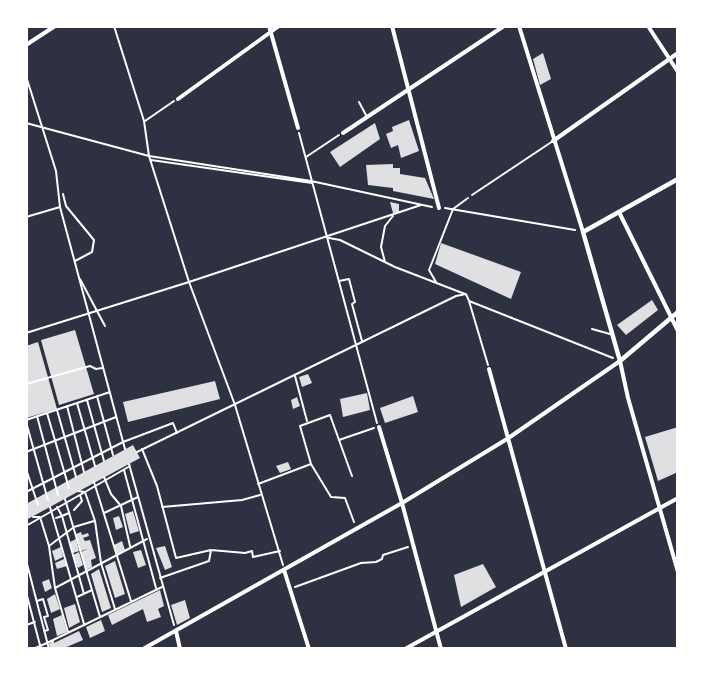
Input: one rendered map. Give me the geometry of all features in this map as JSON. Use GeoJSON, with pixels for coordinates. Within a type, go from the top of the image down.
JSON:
{"type":"FeatureCollection","features":[{"type":"Feature","properties":{"kind":"street"},"geometry":{"type":"LineString","coordinates":[[26,45],[55,26]]}},
{"type":"Feature","properties":{"kind":"street"},"geometry":{"type":"LineString","coordinates":[[269,26],[298,128]]}},
{"type":"Feature","properties":{"kind":"street"},"geometry":{"type":"LineString","coordinates":[[178,98],[279,26]]}},
{"type":"Feature","properties":{"kind":"street"},"geometry":{"type":"LineString","coordinates":[[392,26],[439,208]]}},
{"type":"Feature","properties":{"kind":"street"},"geometry":{"type":"LineString","coordinates":[[343,133],[504,26]]}},
{"type":"Feature","properties":{"kind":"street"},"geometry":{"type":"LineString","coordinates":[[519,26],[553,141],[583,232],[620,361],[658,508],[678,572]]}},
{"type":"Feature","properties":{"kind":"street"},"geometry":{"type":"LineString","coordinates":[[648,26],[678,72]]}},
{"type":"Feature","properties":{"kind":"street"},"geometry":{"type":"LineString","coordinates":[[553,141],[678,53]]}},
{"type":"Feature","properties":{"kind":"street"},"geometry":{"type":"LineString","coordinates":[[583,232],[678,180]]}},
{"type":"Feature","properties":{"kind":"street"},"geometry":{"type":"LineString","coordinates":[[619,212],[678,331]]}},
{"type":"Feature","properties":{"kind":"street"},"geometry":{"type":"LineString","coordinates":[[143,649],[402,504],[507,438],[620,361],[678,312]]}},
{"type":"Feature","properties":{"kind":"street"},"geometry":{"type":"LineString","coordinates":[[489,369],[566,649]]}},
{"type":"Feature","properties":{"kind":"street"},"geometry":{"type":"LineString","coordinates":[[379,427],[441,649]]}},
{"type":"Feature","properties":{"kind":"street"},"geometry":{"type":"LineString","coordinates":[[405,649],[678,498]]}},
{"type":"Feature","properties":{"kind":"street"},"geometry":{"type":"LineString","coordinates":[[284,570],[309,649]]}},
{"type":"Feature","properties":{"kind":"street"},"geometry":{"type":"LineString","coordinates":[[176,631],[180,649]]}},
{"type":"Feature","properties":{"kind":"lane"},"geometry":{"type":"LineString","coordinates":[[359,102],[368,117]]}},
{"type":"Feature","properties":{"kind":"lane"},"geometry":{"type":"LineString","coordinates":[[472,195],[553,141]]}},
{"type":"Feature","properties":{"kind":"lane"},"geometry":{"type":"LineString","coordinates":[[592,329],[612,335]]}},
{"type":"Feature","properties":{"kind":"path"},"geometry":{"type":"LineString","coordinates":[[114,26],[144,122],[149,156],[189,282],[235,405],[260,495],[280,551],[284,570]]}},
{"type":"Feature","properties":{"kind":"path"},"geometry":{"type":"LineString","coordinates":[[26,76],[56,170],[60,207],[125,449]]}},
{"type":"Feature","properties":{"kind":"path"},"geometry":{"type":"LineString","coordinates":[[144,122],[178,98]]}},
{"type":"Feature","properties":{"kind":"path"},"geometry":{"type":"LineString","coordinates":[[26,124],[149,156],[311,182],[421,205],[583,232]]}},
{"type":"Feature","properties":{"kind":"path"},"geometry":{"type":"LineString","coordinates":[[298,128],[311,182],[379,427],[339,440]]}},
{"type":"Feature","properties":{"kind":"path"},"geometry":{"type":"LineString","coordinates":[[306,157],[343,133]]}},
{"type":"Feature","properties":{"kind":"path"},"geometry":{"type":"LineString","coordinates":[[151,160],[311,182]]}},
{"type":"Feature","properties":{"kind":"path"},"geometry":{"type":"LineString","coordinates":[[63,194],[66,206],[94,240],[92,252],[74,261]]}},
{"type":"Feature","properties":{"kind":"path"},"geometry":{"type":"LineString","coordinates":[[436,283],[430,270],[453,209],[472,195]]}},
{"type":"Feature","properties":{"kind":"path"},"geometry":{"type":"LineString","coordinates":[[26,333],[327,238],[421,205]]}},
{"type":"Feature","properties":{"kind":"path"},"geometry":{"type":"LineString","coordinates":[[26,218],[60,207]]}},
{"type":"Feature","properties":{"kind":"path"},"geometry":{"type":"LineString","coordinates":[[385,262],[381,247],[385,226],[394,215]]}},
{"type":"Feature","properties":{"kind":"path"},"geometry":{"type":"LineString","coordinates":[[327,238],[340,240],[385,262],[466,294],[489,369]]}},
{"type":"Feature","properties":{"kind":"path"},"geometry":{"type":"LineString","coordinates":[[79,276],[105,326]]}},
{"type":"Feature","properties":{"kind":"path"},"geometry":{"type":"LineString","coordinates":[[339,281],[349,279],[355,302],[352,304],[362,341]]}},
{"type":"Feature","properties":{"kind":"path"},"geometry":{"type":"LineString","coordinates":[[137,452],[295,376],[355,344],[466,294]]}},
{"type":"Feature","properties":{"kind":"path"},"geometry":{"type":"LineString","coordinates":[[469,300],[620,361]]}},
{"type":"Feature","properties":{"kind":"path"},"geometry":{"type":"LineString","coordinates":[[26,384],[90,366],[96,369],[102,368]]}},
{"type":"Feature","properties":{"kind":"path"},"geometry":{"type":"LineString","coordinates":[[295,376],[307,421]]}},
{"type":"Feature","properties":{"kind":"path"},"geometry":{"type":"LineString","coordinates":[[48,500],[26,421],[110,392]]}},
{"type":"Feature","properties":{"kind":"path"},"geometry":{"type":"LineString","coordinates":[[98,396],[114,455]]}},
{"type":"Feature","properties":{"kind":"path"},"geometry":{"type":"LineString","coordinates":[[87,400],[104,461]]}},
{"type":"Feature","properties":{"kind":"path"},"geometry":{"type":"LineString","coordinates":[[77,403],[94,466]]}},
{"type":"Feature","properties":{"kind":"path"},"geometry":{"type":"LineString","coordinates":[[68,406],[84,472]]}},
{"type":"Feature","properties":{"kind":"path"},"geometry":{"type":"LineString","coordinates":[[57,410],[76,477]]}},
{"type":"Feature","properties":{"kind":"path"},"geometry":{"type":"LineString","coordinates":[[47,413],[69,488]]}},
{"type":"Feature","properties":{"kind":"path"},"geometry":{"type":"LineString","coordinates":[[352,476],[330,415],[307,421],[300,426],[311,464],[331,497],[345,498],[357,529]]}},
{"type":"Feature","properties":{"kind":"path"},"geometry":{"type":"LineString","coordinates":[[37,416],[58,495]]}},
{"type":"Feature","properties":{"kind":"path"},"geometry":{"type":"LineString","coordinates":[[26,452],[74,435],[116,417]]}},
{"type":"Feature","properties":{"kind":"path"},"geometry":{"type":"LineString","coordinates":[[26,492],[123,442],[173,423],[177,434]]}},
{"type":"Feature","properties":{"kind":"path"},"geometry":{"type":"LineString","coordinates":[[142,449],[157,486],[176,558],[211,550],[245,553],[252,551],[253,557],[280,551]]}},
{"type":"Feature","properties":{"kind":"path"},"geometry":{"type":"LineString","coordinates":[[258,484],[311,464]]}},
{"type":"Feature","properties":{"kind":"path"},"geometry":{"type":"LineString","coordinates":[[26,526],[85,492],[94,484],[124,470],[130,465],[148,538],[176,631]]}},
{"type":"Feature","properties":{"kind":"path"},"geometry":{"type":"LineString","coordinates":[[26,469],[38,505]]}},
{"type":"Feature","properties":{"kind":"path"},"geometry":{"type":"LineString","coordinates":[[124,470],[134,500],[142,541],[156,588]]}},
{"type":"Feature","properties":{"kind":"path"},"geometry":{"type":"LineString","coordinates":[[104,479],[111,494],[121,506],[131,547]]}},
{"type":"Feature","properties":{"kind":"path"},"geometry":{"type":"LineString","coordinates":[[94,484],[131,601]]}},
{"type":"Feature","properties":{"kind":"path"},"geometry":{"type":"LineString","coordinates":[[78,491],[85,492]]}},
{"type":"Feature","properties":{"kind":"path"},"geometry":{"type":"LineString","coordinates":[[85,492],[95,521],[101,563],[115,609]]}},
{"type":"Feature","properties":{"kind":"path"},"geometry":{"type":"LineString","coordinates":[[74,510],[82,501],[80,495]]}},
{"type":"Feature","properties":{"kind":"path"},"geometry":{"type":"LineString","coordinates":[[162,507],[242,500],[260,495]]}},
{"type":"Feature","properties":{"kind":"path"},"geometry":{"type":"LineString","coordinates":[[104,513],[139,497]]}},
{"type":"Feature","properties":{"kind":"path"},"geometry":{"type":"LineString","coordinates":[[65,499],[100,617]]}},
{"type":"Feature","properties":{"kind":"path"},"geometry":{"type":"LineString","coordinates":[[50,507],[55,518],[59,540],[84,624]]}},
{"type":"Feature","properties":{"kind":"path"},"geometry":{"type":"LineString","coordinates":[[57,508],[62,516],[84,594]]}},
{"type":"Feature","properties":{"kind":"path"},"geometry":{"type":"LineString","coordinates":[[55,518],[69,513]]}},
{"type":"Feature","properties":{"kind":"path"},"geometry":{"type":"LineString","coordinates":[[33,516],[40,517]]}},
{"type":"Feature","properties":{"kind":"path"},"geometry":{"type":"LineString","coordinates":[[40,517],[49,546],[54,588],[68,632]]}},
{"type":"Feature","properties":{"kind":"path"},"geometry":{"type":"LineString","coordinates":[[49,546],[74,527],[95,521]]}},
{"type":"Feature","properties":{"kind":"path"},"geometry":{"type":"LineString","coordinates":[[54,588],[148,538]]}},
{"type":"Feature","properties":{"kind":"path"},"geometry":{"type":"LineString","coordinates":[[290,589],[361,563],[376,562],[383,555],[413,545]]}},
{"type":"Feature","properties":{"kind":"path"},"geometry":{"type":"LineString","coordinates":[[160,578],[209,561],[211,550]]}},
{"type":"Feature","properties":{"kind":"path"},"geometry":{"type":"LineString","coordinates":[[26,560],[49,649]]}},
{"type":"Feature","properties":{"kind":"path"},"geometry":{"type":"LineString","coordinates":[[33,649],[41,647],[162,586]]}},
{"type":"Feature","properties":{"kind":"path"},"geometry":{"type":"LineString","coordinates":[[76,597],[92,590]]}},
{"type":"Feature","properties":{"kind":"path"},"geometry":{"type":"LineString","coordinates":[[26,592],[41,647]]}},
{"type":"Feature","properties":{"kind":"path"},"geometry":{"type":"LineString","coordinates":[[27,597],[35,594]]}},
{"type":"Feature","properties":{"kind":"path"},"geometry":{"type":"LineString","coordinates":[[37,601],[43,599],[48,616],[44,617],[48,630],[44,632]]}},
{"type":"Feature","properties":{"kind":"path"},"geometry":{"type":"LineString","coordinates":[[26,625],[35,622]]}},
{"type":"Feature","properties":{"kind":"path"},"geometry":{"type":"LineString","coordinates":[[40,640],[46,638]]}},
{"type":"Feature","properties":{"kind":"building"},"geometry":{"type":"Polygon","coordinates":[[[543,53],[551,79],[540,85],[533,59],[543,53]]]}},
{"type":"Feature","properties":{"kind":"building"},"geometry":{"type":"Polygon","coordinates":[[[409,120],[419,151],[401,158],[398,145],[391,148],[386,134],[393,131],[392,127],[409,120]]]}},
{"type":"Feature","properties":{"kind":"building"},"geometry":{"type":"Polygon","coordinates":[[[375,123],[380,139],[340,167],[330,152],[375,123]]]}},
{"type":"Feature","properties":{"kind":"building"},"geometry":{"type":"Polygon","coordinates":[[[393,164],[393,168],[400,168],[400,174],[425,178],[434,199],[393,191],[393,188],[368,185],[366,165],[393,164]]]}},
{"type":"Feature","properties":{"kind":"building"},"geometry":{"type":"Polygon","coordinates":[[[390,202],[399,204],[399,212],[393,213],[390,202]]]}},
{"type":"Feature","properties":{"kind":"building"},"geometry":{"type":"Polygon","coordinates":[[[441,243],[521,272],[511,299],[435,264],[441,243]]]}},
{"type":"Feature","properties":{"kind":"building"},"geometry":{"type":"Polygon","coordinates":[[[652,300],[658,310],[626,335],[617,325],[652,300]]]}},
{"type":"Feature","properties":{"kind":"building"},"geometry":{"type":"Polygon","coordinates":[[[75,330],[94,394],[59,405],[41,340],[75,330]]]}},
{"type":"Feature","properties":{"kind":"building"},"geometry":{"type":"Polygon","coordinates":[[[38,342],[57,409],[26,418],[26,346],[38,342]]]}},
{"type":"Feature","properties":{"kind":"building"},"geometry":{"type":"Polygon","coordinates":[[[308,374],[312,383],[302,387],[299,377],[308,374]]]}},
{"type":"Feature","properties":{"kind":"building"},"geometry":{"type":"Polygon","coordinates":[[[215,381],[220,399],[128,422],[123,402],[215,381]]]}},
{"type":"Feature","properties":{"kind":"building"},"geometry":{"type":"Polygon","coordinates":[[[367,393],[370,410],[343,417],[340,399],[367,393]]]}},
{"type":"Feature","properties":{"kind":"building"},"geometry":{"type":"Polygon","coordinates":[[[413,396],[418,412],[385,423],[380,408],[413,396]]]}},
{"type":"Feature","properties":{"kind":"building"},"geometry":{"type":"Polygon","coordinates":[[[297,397],[300,406],[293,409],[291,400],[297,397]]]}},
{"type":"Feature","properties":{"kind":"building"},"geometry":{"type":"Polygon","coordinates":[[[678,427],[678,472],[658,481],[645,437],[678,427]]]}},
{"type":"Feature","properties":{"kind":"building"},"geometry":{"type":"Polygon","coordinates":[[[133,445],[140,458],[26,520],[26,504],[133,445]]]}},
{"type":"Feature","properties":{"kind":"building"},"geometry":{"type":"Polygon","coordinates":[[[288,462],[291,469],[280,473],[276,466],[288,462]]]}},
{"type":"Feature","properties":{"kind":"building"},"geometry":{"type":"Polygon","coordinates":[[[133,511],[139,531],[130,534],[125,514],[133,511]]]}},
{"type":"Feature","properties":{"kind":"building"},"geometry":{"type":"Polygon","coordinates":[[[119,516],[123,527],[116,530],[113,518],[119,516]]]}},
{"type":"Feature","properties":{"kind":"building"},"geometry":{"type":"Polygon","coordinates":[[[81,532],[82,535],[88,533],[89,536],[83,538],[85,541],[90,540],[96,558],[91,560],[92,567],[86,570],[81,552],[87,549],[81,551],[76,534],[81,532]]]}},
{"type":"Feature","properties":{"kind":"building"},"geometry":{"type":"Polygon","coordinates":[[[76,539],[79,551],[73,553],[70,542],[76,539]]]}},
{"type":"Feature","properties":{"kind":"building"},"geometry":{"type":"Polygon","coordinates":[[[122,541],[125,550],[117,554],[114,545],[122,541]]]}},
{"type":"Feature","properties":{"kind":"building"},"geometry":{"type":"Polygon","coordinates":[[[165,546],[172,567],[165,570],[156,548],[165,546]]]}},
{"type":"Feature","properties":{"kind":"building"},"geometry":{"type":"Polygon","coordinates":[[[61,547],[63,557],[55,561],[52,551],[61,547]]]}},
{"type":"Feature","properties":{"kind":"building"},"geometry":{"type":"Polygon","coordinates":[[[141,550],[146,565],[138,568],[133,552],[141,550]]]}},
{"type":"Feature","properties":{"kind":"building"},"geometry":{"type":"Polygon","coordinates":[[[79,552],[83,565],[78,568],[73,555],[79,552]]]}},
{"type":"Feature","properties":{"kind":"building"},"geometry":{"type":"Polygon","coordinates":[[[64,559],[67,566],[57,569],[55,563],[64,559]]]}},
{"type":"Feature","properties":{"kind":"building"},"geometry":{"type":"Polygon","coordinates":[[[115,561],[125,594],[115,598],[105,566],[115,561]]]}},
{"type":"Feature","properties":{"kind":"building"},"geometry":{"type":"Polygon","coordinates":[[[483,564],[496,587],[461,607],[454,575],[483,564]]]}},
{"type":"Feature","properties":{"kind":"building"},"geometry":{"type":"Polygon","coordinates":[[[99,569],[111,608],[102,612],[91,574],[99,569]]]}},
{"type":"Feature","properties":{"kind":"building"},"geometry":{"type":"Polygon","coordinates":[[[49,579],[52,588],[45,592],[42,582],[49,579]]]}},
{"type":"Feature","properties":{"kind":"building"},"geometry":{"type":"Polygon","coordinates":[[[160,590],[164,606],[158,609],[161,617],[147,622],[143,609],[112,625],[108,615],[160,590]]]}},
{"type":"Feature","properties":{"kind":"building"},"geometry":{"type":"Polygon","coordinates":[[[55,594],[60,609],[51,613],[47,599],[55,594]]]}},
{"type":"Feature","properties":{"kind":"building"},"geometry":{"type":"Polygon","coordinates":[[[185,600],[190,618],[177,625],[171,605],[185,600]]]}},
{"type":"Feature","properties":{"kind":"building"},"geometry":{"type":"Polygon","coordinates":[[[75,604],[80,622],[69,628],[64,608],[75,604]]]}},
{"type":"Feature","properties":{"kind":"building"},"geometry":{"type":"Polygon","coordinates":[[[62,615],[67,632],[57,636],[53,619],[62,615]]]}},
{"type":"Feature","properties":{"kind":"building"},"geometry":{"type":"Polygon","coordinates":[[[101,620],[105,631],[90,638],[86,627],[101,620]]]}},
{"type":"Feature","properties":{"kind":"building"},"geometry":{"type":"Polygon","coordinates":[[[79,631],[83,640],[62,649],[50,649],[49,644],[54,640],[54,643],[79,631]]]}}]}
